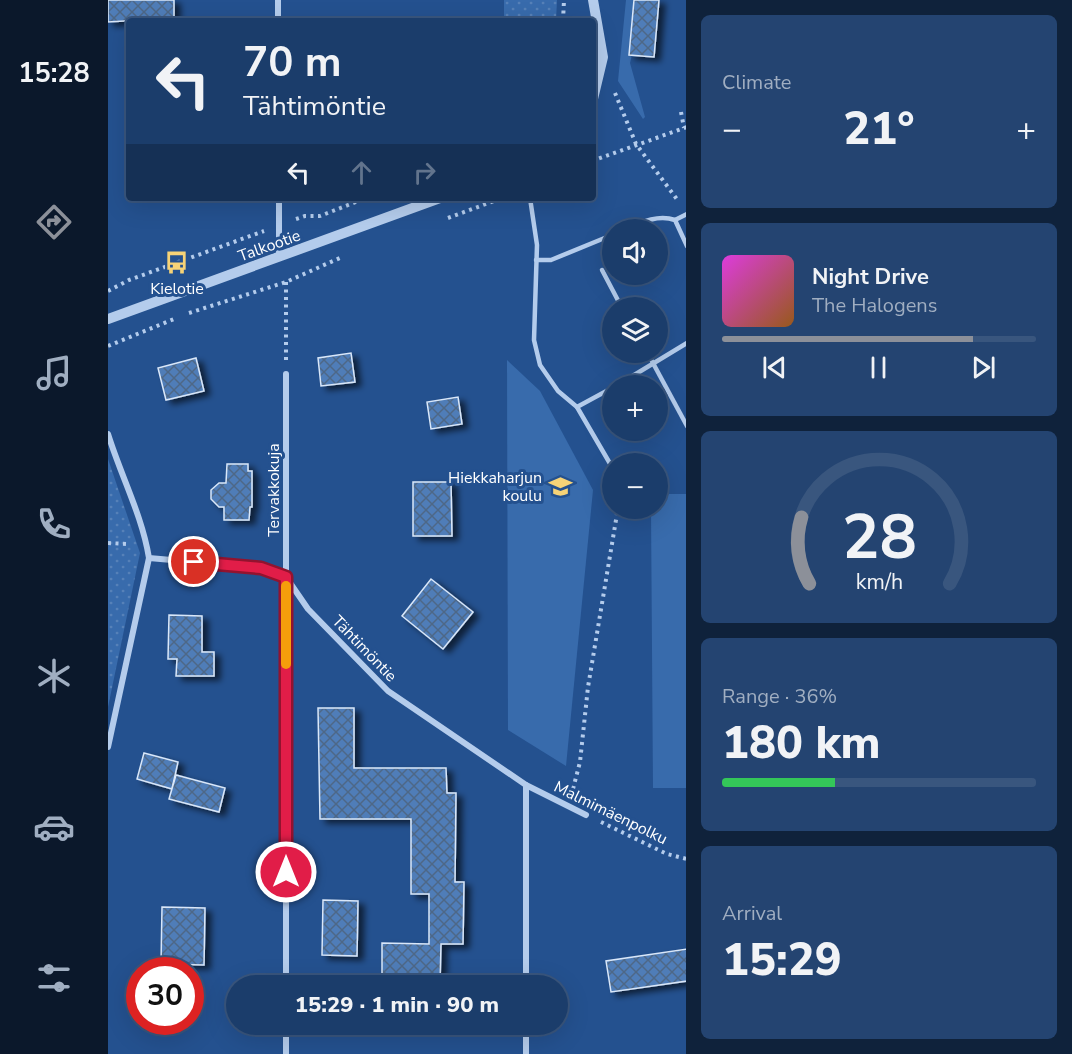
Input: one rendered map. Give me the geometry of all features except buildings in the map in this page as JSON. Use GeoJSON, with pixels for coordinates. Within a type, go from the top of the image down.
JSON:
{"type":"FeatureCollection","features":[{"type":"Feature","properties":{"kind":"street"},"geometry":{"type":"LineString","coordinates":[[278,0],[278,18]]}},
{"type":"Feature","properties":{"kind":"street"},"geometry":{"type":"LineString","coordinates":[[596,20],[603,57],[596,88]]}},
{"type":"Feature","properties":{"kind":"street"},"geometry":{"type":"LineString","coordinates":[[279,201],[279,258]]}},
{"type":"Feature","properties":{"kind":"street","name":"Talkootie"},"geometry":{"type":"LineString","coordinates":[[108,319],[432,201]]}},
{"type":"Feature","properties":{"kind":"street","name":"Tervakkokuja"},"geometry":{"type":"LineString","coordinates":[[286,374],[286,975]]}},
{"type":"Feature","properties":{"kind":"street"},"geometry":{"type":"LineString","coordinates":[[108,434],[120,472],[144,529],[149,558],[108,747]]}},
{"type":"Feature","properties":{"kind":"street"},"geometry":{"type":"LineString","coordinates":[[149,558],[261,568],[286,577]]}},
{"type":"Feature","properties":{"kind":"street","name":"Tähtimöntie"},"geometry":{"type":"LineString","coordinates":[[286,577],[308,609],[388,691],[526,786]]}},
{"type":"Feature","properties":{"kind":"street"},"geometry":{"type":"LineString","coordinates":[[526,786],[526,975]]}},
{"type":"Feature","properties":{"kind":"street","name":"Malmimäenpolku"},"geometry":{"type":"LineString","coordinates":[[526,786],[586,815]]}},
{"type":"Feature","properties":{"kind":"street"},"geometry":{"type":"LineString","coordinates":[[285,1054],[286,1035]]}},
{"type":"Feature","properties":{"kind":"street"},"geometry":{"type":"LineString","coordinates":[[526,1035],[526,1054]]}},
{"type":"Feature","properties":{"kind":"lane"},"geometry":{"type":"LineString","coordinates":[[530,201],[537,245],[534,340],[540,365],[558,391],[577,407],[604,453]]}},
{"type":"Feature","properties":{"kind":"lane"},"geometry":{"type":"LineString","coordinates":[[649,219],[675,220],[686,214]]}},
{"type":"Feature","properties":{"kind":"lane"},"geometry":{"type":"LineString","coordinates":[[675,220],[686,244]]}},
{"type":"Feature","properties":{"kind":"lane"},"geometry":{"type":"LineString","coordinates":[[536,260],[551,260],[602,239]]}},
{"type":"Feature","properties":{"kind":"lane"},"geometry":{"type":"LineString","coordinates":[[634,375],[686,344]]}},
{"type":"Feature","properties":{"kind":"lane"},"geometry":{"type":"LineString","coordinates":[[653,364],[686,424]]}},
{"type":"Feature","properties":{"kind":"lane"},"geometry":{"type":"LineString","coordinates":[[577,407],[602,393]]}},
{"type":"Feature","properties":{"kind":"path"},"geometry":{"type":"LineString","coordinates":[[563,18],[564,0]]}},
{"type":"Feature","properties":{"kind":"path"},"geometry":{"type":"LineString","coordinates":[[597,84],[617,94],[636,144],[680,203]]}},
{"type":"Feature","properties":{"kind":"path"},"geometry":{"type":"LineString","coordinates":[[596,159],[685,127],[681,112]]}},
{"type":"Feature","properties":{"kind":"path"},"geometry":{"type":"LineString","coordinates":[[108,291],[129,280],[305,216],[320,216],[358,201]]}},
{"type":"Feature","properties":{"kind":"path"},"geometry":{"type":"LineString","coordinates":[[437,222],[494,201]]}},
{"type":"Feature","properties":{"kind":"path"},"geometry":{"type":"LineString","coordinates":[[108,346],[180,316],[286,282],[353,253]]}},
{"type":"Feature","properties":{"kind":"path"},"geometry":{"type":"LineString","coordinates":[[286,282],[286,374]]}},
{"type":"Feature","properties":{"kind":"path"},"geometry":{"type":"LineString","coordinates":[[568,806],[580,762],[588,687],[616,519]]}},
{"type":"Feature","properties":{"kind":"path","name":"Malmimäenpolku"},"geometry":{"type":"LineString","coordinates":[[586,815],[667,854],[686,860]]}},
{"type":"Feature","properties":{"kind":"shaded area"},"geometry":{"type":"Polygon","coordinates":[[[504,0],[557,0],[556,18],[504,18],[504,0]]]}},
{"type":"Feature","properties":{"kind":"shaded area"},"geometry":{"type":"Polygon","coordinates":[[[626,0],[634,0],[629,54],[632,55],[630,63],[645,117],[643,119],[618,81],[626,0]]]}},
{"type":"Feature","properties":{"kind":"shaded area"},"geometry":{"type":"Polygon","coordinates":[[[507,360],[540,391],[593,490],[566,766],[508,730],[507,360]]]}},
{"type":"Feature","properties":{"kind":"shaded area"},"geometry":{"type":"Polygon","coordinates":[[[108,459],[140,553],[108,707],[108,459]]]}},
{"type":"Feature","properties":{"kind":"shaded area"},"geometry":{"type":"Polygon","coordinates":[[[668,494],[686,494],[686,788],[653,788],[651,519],[668,519],[668,494]]]}},
{"type":"Feature","properties":{"kind":"slow traffic"},"geometry":{"type":"LineString","coordinates":[[286,586],[286,664]]}},
{"type":"Feature","properties":{"kind":"place","name":"Kielotie"},"geometry":{"type":"Point","coordinates":[177,263]}},
{"type":"Feature","properties":{"kind":"place","name":"Hiekkaharjun koulu"},"geometry":{"type":"Point","coordinates":[560,486]}},
{"type":"Feature","properties":{"kind":"route"},"geometry":{"type":"LineString","coordinates":[[194,562],[261,568],[286,577],[286,872]]}}]}
